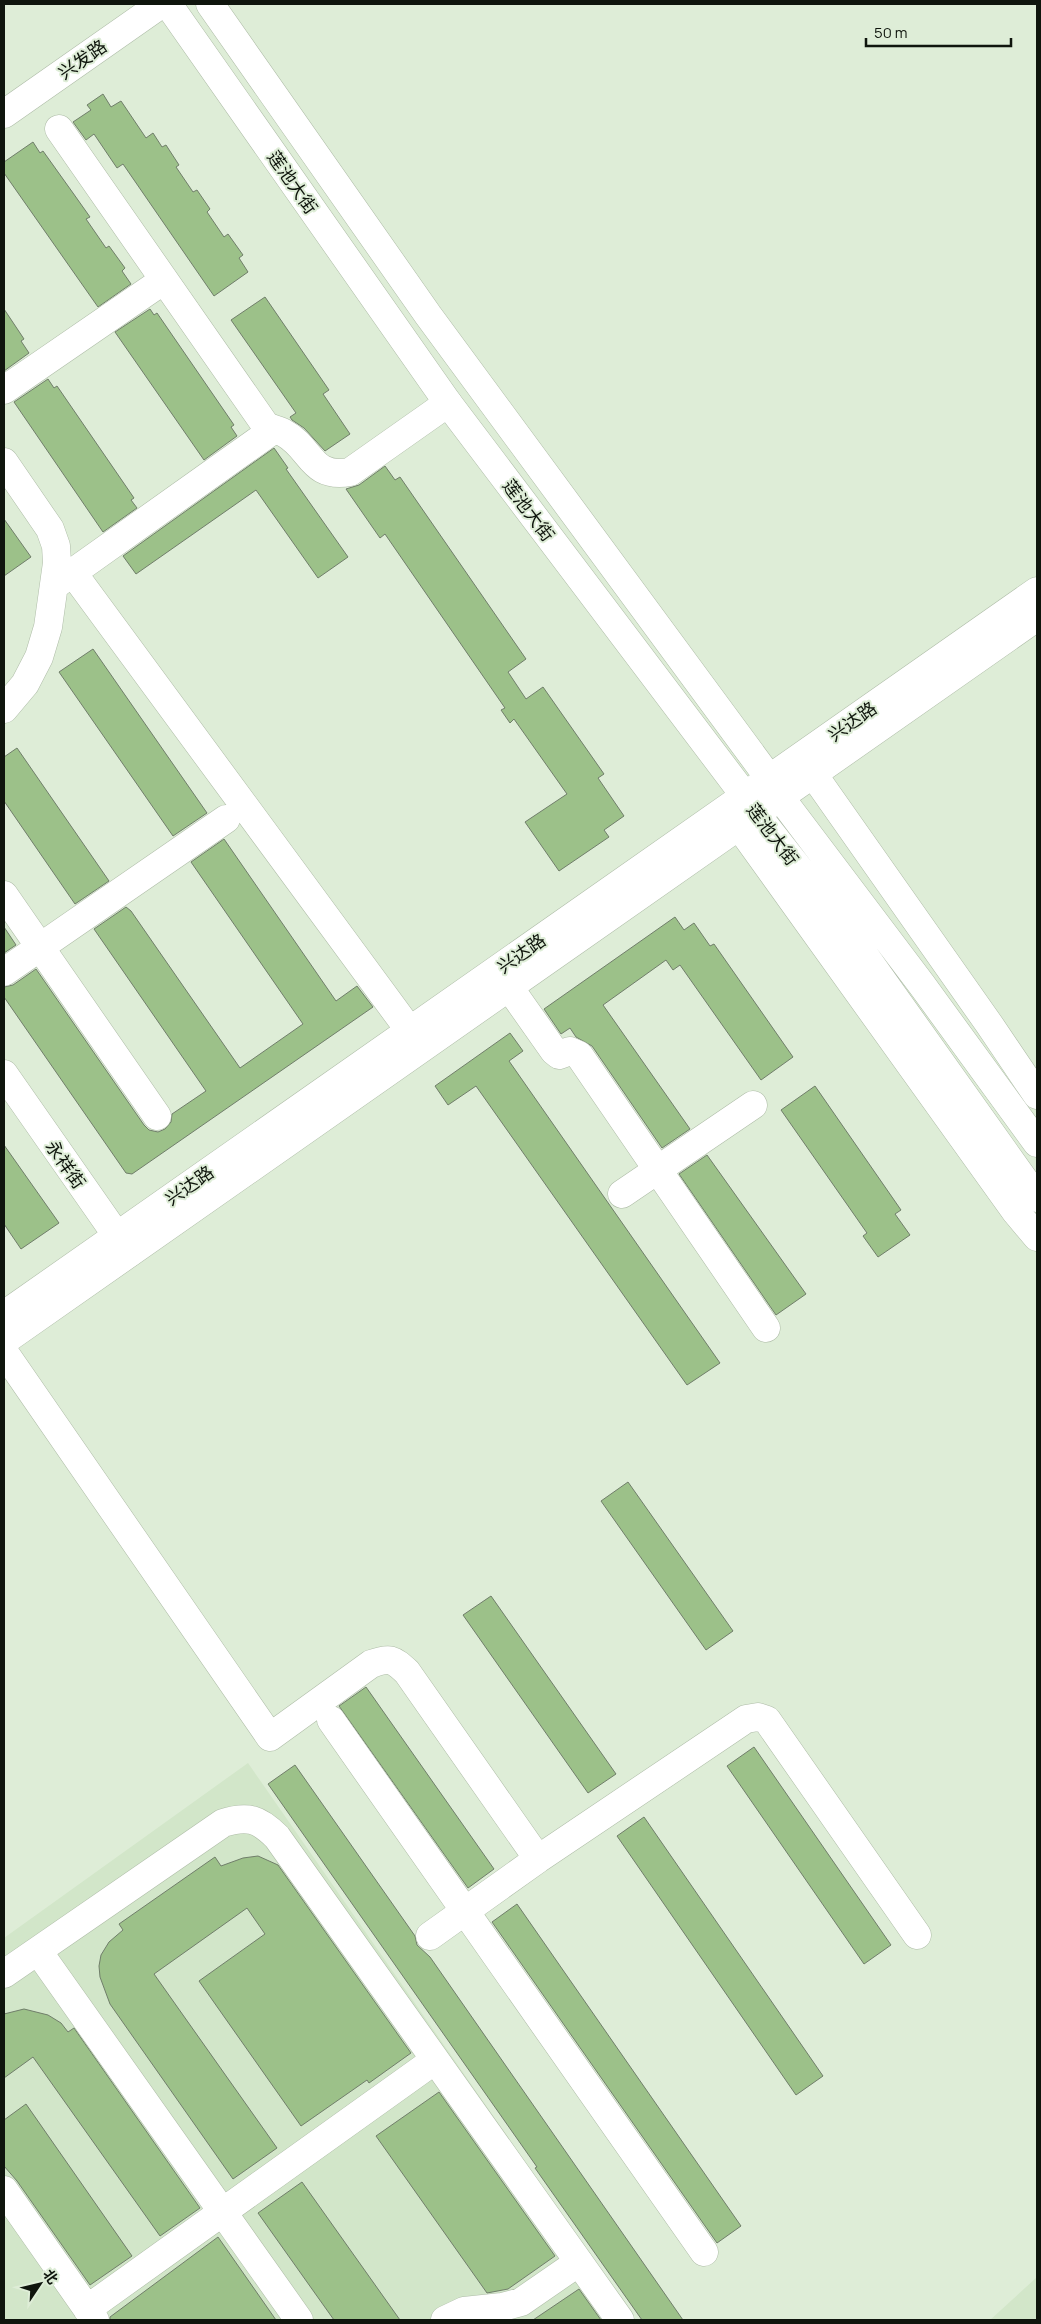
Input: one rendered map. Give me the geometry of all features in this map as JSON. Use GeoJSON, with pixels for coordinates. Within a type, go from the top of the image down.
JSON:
{"type":"FeatureCollection","features":[{"type":"Feature","properties":{"kind":"main road","name":"兴发路"},"geometry":{"type":"LineString","coordinates":[[4,114],[161,4]]}},
{"type":"Feature","properties":{"kind":"main road","name":"莲池大街"},"geometry":{"type":"LineString","coordinates":[[168,4],[448,403],[747,812],[843,925],[1037,1198]]}},
{"type":"Feature","properties":{"kind":"main road","name":"莲池大街"},"geometry":{"type":"LineString","coordinates":[[210,4],[428,315],[774,788],[930,996],[1037,1143]]}},
{"type":"Feature","properties":{"kind":"main road"},"geometry":{"type":"LineString","coordinates":[[59,129],[266,426],[273,430],[284,432],[323,471],[337,475],[350,472],[448,403]]}},
{"type":"Feature","properties":{"kind":"main road"},"geometry":{"type":"LineString","coordinates":[[4,390],[164,280]]}},
{"type":"Feature","properties":{"kind":"main road"},"geometry":{"type":"LineString","coordinates":[[4,709],[25,684],[40,657],[63,579],[273,430]]}},
{"type":"Feature","properties":{"kind":"main road"},"geometry":{"type":"LineString","coordinates":[[4,462],[50,530],[56,546],[57,563],[63,579],[410,1030]]}},
{"type":"Feature","properties":{"kind":"main road","name":"兴达路"},"geometry":{"type":"LineString","coordinates":[[4,1315],[123,1245],[509,987],[747,812],[774,788],[1037,591]]}},
{"type":"Feature","properties":{"kind":"main road","name":"兴达路"},"geometry":{"type":"LineString","coordinates":[[774,788],[813,774],[1037,617]]}},
{"type":"Feature","properties":{"kind":"main road"},"geometry":{"type":"LineString","coordinates":[[813,774],[1037,1095]]}},
{"type":"Feature","properties":{"kind":"main road"},"geometry":{"type":"LineString","coordinates":[[747,812],[1016,1212],[1037,1238]]}},
{"type":"Feature","properties":{"kind":"main road","name":"兴达路"},"geometry":{"type":"LineString","coordinates":[[4,1341],[123,1245],[410,1030],[747,812]]}},
{"type":"Feature","properties":{"kind":"main road"},"geometry":{"type":"LineString","coordinates":[[4,972],[226,819]]}},
{"type":"Feature","properties":{"kind":"main road"},"geometry":{"type":"LineString","coordinates":[[4,895],[157,1116]]}},
{"type":"Feature","properties":{"kind":"main road"},"geometry":{"type":"LineString","coordinates":[[509,987],[558,1055],[570,1050],[579,1055],[766,1328]]}},
{"type":"Feature","properties":{"kind":"main road","name":"永祥街"},"geometry":{"type":"LineString","coordinates":[[4,1074],[123,1245]]}},
{"type":"Feature","properties":{"kind":"main road"},"geometry":{"type":"LineString","coordinates":[[622,1194],[753,1105]]}},
{"type":"Feature","properties":{"kind":"main road"},"geometry":{"type":"LineString","coordinates":[[4,1352],[270,1737],[371,1664],[383,1659],[394,1660],[407,1672],[538,1858]]}},
{"type":"Feature","properties":{"kind":"main road"},"geometry":{"type":"LineString","coordinates":[[430,1936],[538,1858],[746,1719],[758,1717],[767,1720],[918,1935]]}},
{"type":"Feature","properties":{"kind":"main road"},"geometry":{"type":"LineString","coordinates":[[331,1720],[704,2252]]}},
{"type":"Feature","properties":{"kind":"main road"},"geometry":{"type":"LineString","coordinates":[[4,1974],[223,1823],[235,1819],[252,1819],[266,1827],[277,1837],[620,2320]]}},
{"type":"Feature","properties":{"kind":"main road"},"geometry":{"type":"LineString","coordinates":[[38,1951],[299,2320]]}},
{"type":"Feature","properties":{"kind":"main road"},"geometry":{"type":"LineString","coordinates":[[4,2190],[91,2314],[222,2212],[435,2060]]}},
{"type":"Feature","properties":{"kind":"main road"},"geometry":{"type":"LineString","coordinates":[[445,2320],[464,2311],[502,2307],[521,2302],[578,2262]]}},
{"type":"Feature","properties":{"kind":"shaded area"},"geometry":{"type":"Polygon","coordinates":[[[248,1763],[635,2320],[4,2320],[4,1938],[248,1763]]]}},
{"type":"Feature","properties":{"kind":"shaded area"},"geometry":{"type":"Polygon","coordinates":[[[1037,2277],[1037,2320],[990,2320],[1037,2277]]]}},
{"type":"Feature","properties":{"kind":"building"},"geometry":{"type":"Polygon","coordinates":[[[103,94],[111,107],[121,101],[146,138],[153,133],[162,147],[166,145],[179,165],[176,167],[193,192],[197,190],[210,209],[207,212],[224,237],[228,234],[243,255],[239,258],[248,272],[214,296],[123,164],[117,168],[94,134],[86,140],[73,122],[91,110],[87,105],[103,94]]]}},
{"type":"Feature","properties":{"kind":"building"},"geometry":{"type":"Polygon","coordinates":[[[33,142],[40,153],[43,151],[90,217],[86,219],[106,248],[109,246],[125,268],[122,271],[131,284],[98,307],[4,173],[4,162],[33,142]]]}},
{"type":"Feature","properties":{"kind":"building"},"geometry":{"type":"Polygon","coordinates":[[[265,297],[329,390],[323,394],[350,434],[325,451],[304,428],[292,420],[290,417],[296,413],[231,320],[265,297]]]}},
{"type":"Feature","properties":{"kind":"building"},"geometry":{"type":"Polygon","coordinates":[[[4,309],[24,339],[21,341],[29,353],[4,371],[4,309]]]}},
{"type":"Feature","properties":{"kind":"building"},"geometry":{"type":"Polygon","coordinates":[[[150,309],[154,315],[157,313],[234,425],[231,427],[237,436],[204,460],[115,332],[150,309]]]}},
{"type":"Feature","properties":{"kind":"building"},"geometry":{"type":"Polygon","coordinates":[[[48,379],[54,388],[57,386],[134,498],[131,500],[137,508],[103,532],[14,402],[48,379]]]}},
{"type":"Feature","properties":{"kind":"building"},"geometry":{"type":"Polygon","coordinates":[[[274,448],[288,468],[286,469],[348,557],[318,578],[256,490],[136,574],[123,556],[274,448]]]}},
{"type":"Feature","properties":{"kind":"building"},"geometry":{"type":"Polygon","coordinates":[[[385,466],[395,480],[400,477],[526,659],[508,672],[526,699],[543,687],[604,774],[598,778],[624,816],[604,830],[609,837],[559,871],[525,822],[567,794],[514,719],[510,723],[501,710],[505,708],[385,534],[380,538],[346,489],[359,485],[385,466]]]}},
{"type":"Feature","properties":{"kind":"building"},"geometry":{"type":"Polygon","coordinates":[[[4,519],[31,557],[4,576],[4,519]]]}},
{"type":"Feature","properties":{"kind":"building"},"geometry":{"type":"Polygon","coordinates":[[[93,649],[207,813],[173,836],[59,672],[93,649]]]}},
{"type":"Feature","properties":{"kind":"building"},"geometry":{"type":"Polygon","coordinates":[[[17,748],[109,881],[75,904],[4,801],[4,757],[17,748]]]}},
{"type":"Feature","properties":{"kind":"building"},"geometry":{"type":"Polygon","coordinates":[[[224,839],[336,1001],[357,986],[373,1007],[132,1174],[126,1173],[4,997],[4,987],[13,985],[36,969],[144,1125],[149,1130],[158,1132],[165,1129],[171,1122],[172,1114],[206,1091],[94,929],[126,907],[131,911],[240,1068],[303,1024],[191,862],[224,839]]]}},
{"type":"Feature","properties":{"kind":"building"},"geometry":{"type":"Polygon","coordinates":[[[675,917],[684,930],[694,923],[710,946],[714,944],[793,1057],[761,1080],[680,965],[673,970],[666,960],[603,1005],[690,1129],[662,1148],[592,1046],[576,1037],[570,1028],[561,1034],[544,1009],[675,917]]]}},
{"type":"Feature","properties":{"kind":"building"},"geometry":{"type":"Polygon","coordinates":[[[4,927],[16,945],[4,953],[4,927]]]}},
{"type":"Feature","properties":{"kind":"building"},"geometry":{"type":"Polygon","coordinates":[[[510,1033],[523,1051],[509,1061],[720,1363],[687,1385],[476,1086],[448,1105],[435,1086],[510,1033]]]}},
{"type":"Feature","properties":{"kind":"building"},"geometry":{"type":"Polygon","coordinates":[[[815,1086],[901,1210],[895,1214],[910,1235],[878,1257],[863,1236],[867,1233],[781,1110],[815,1086]]]}},
{"type":"Feature","properties":{"kind":"building"},"geometry":{"type":"Polygon","coordinates":[[[4,1145],[59,1223],[21,1249],[4,1224],[4,1145]]]}},
{"type":"Feature","properties":{"kind":"building"},"geometry":{"type":"Polygon","coordinates":[[[707,1155],[806,1294],[776,1315],[679,1174],[707,1155]]]}},
{"type":"Feature","properties":{"kind":"building"},"geometry":{"type":"Polygon","coordinates":[[[628,1482],[733,1631],[706,1650],[601,1501],[628,1482]]]}},
{"type":"Feature","properties":{"kind":"building"},"geometry":{"type":"Polygon","coordinates":[[[491,1596],[616,1774],[588,1793],[463,1615],[491,1596]]]}},
{"type":"Feature","properties":{"kind":"building"},"geometry":{"type":"Polygon","coordinates":[[[366,1687],[494,1869],[468,1888],[339,1706],[366,1687]]]}},
{"type":"Feature","properties":{"kind":"building"},"geometry":{"type":"Polygon","coordinates":[[[754,1747],[891,1945],[864,1964],[727,1766],[754,1747]]]}},
{"type":"Feature","properties":{"kind":"building"},"geometry":{"type":"Polygon","coordinates":[[[295,1765],[415,1936],[417,1945],[430,1957],[683,2320],[642,2320],[535,2168],[537,2167],[268,1784],[295,1765]]]}},
{"type":"Feature","properties":{"kind":"building"},"geometry":{"type":"Polygon","coordinates":[[[644,1817],[823,2076],[796,2095],[617,1836],[644,1817]]]}},
{"type":"Feature","properties":{"kind":"building"},"geometry":{"type":"Polygon","coordinates":[[[258,1856],[278,1865],[411,2053],[369,2083],[367,2080],[301,2126],[199,1981],[265,1934],[247,1908],[154,1974],[277,2148],[233,2179],[110,2004],[100,1977],[99,1966],[101,1955],[109,1942],[123,1930],[119,1924],[215,1857],[221,1866],[243,1858],[258,1856]]]}},
{"type":"Feature","properties":{"kind":"building"},"geometry":{"type":"Polygon","coordinates":[[[517,1904],[741,2226],[717,2243],[492,1922],[517,1904]]]}},
{"type":"Feature","properties":{"kind":"building"},"geometry":{"type":"Polygon","coordinates":[[[24,2009],[48,2015],[61,2023],[68,2032],[74,2028],[200,2208],[160,2236],[33,2057],[4,2078],[4,2014],[24,2009]]]}},
{"type":"Feature","properties":{"kind":"building"},"geometry":{"type":"Polygon","coordinates":[[[439,2092],[555,2256],[508,2289],[487,2293],[376,2136],[439,2092]]]}},
{"type":"Feature","properties":{"kind":"building"},"geometry":{"type":"Polygon","coordinates":[[[26,2104],[132,2256],[90,2285],[17,2181],[4,2166],[4,2120],[26,2104]]]}},
{"type":"Feature","properties":{"kind":"building"},"geometry":{"type":"Polygon","coordinates":[[[302,2182],[400,2320],[334,2320],[258,2213],[302,2182]]]}},
{"type":"Feature","properties":{"kind":"building"},"geometry":{"type":"Polygon","coordinates":[[[218,2237],[276,2320],[110,2320],[110,2317],[218,2237]]]}},
{"type":"Feature","properties":{"kind":"building"},"geometry":{"type":"Polygon","coordinates":[[[579,2289],[601,2320],[533,2320],[579,2289]]]}}]}
